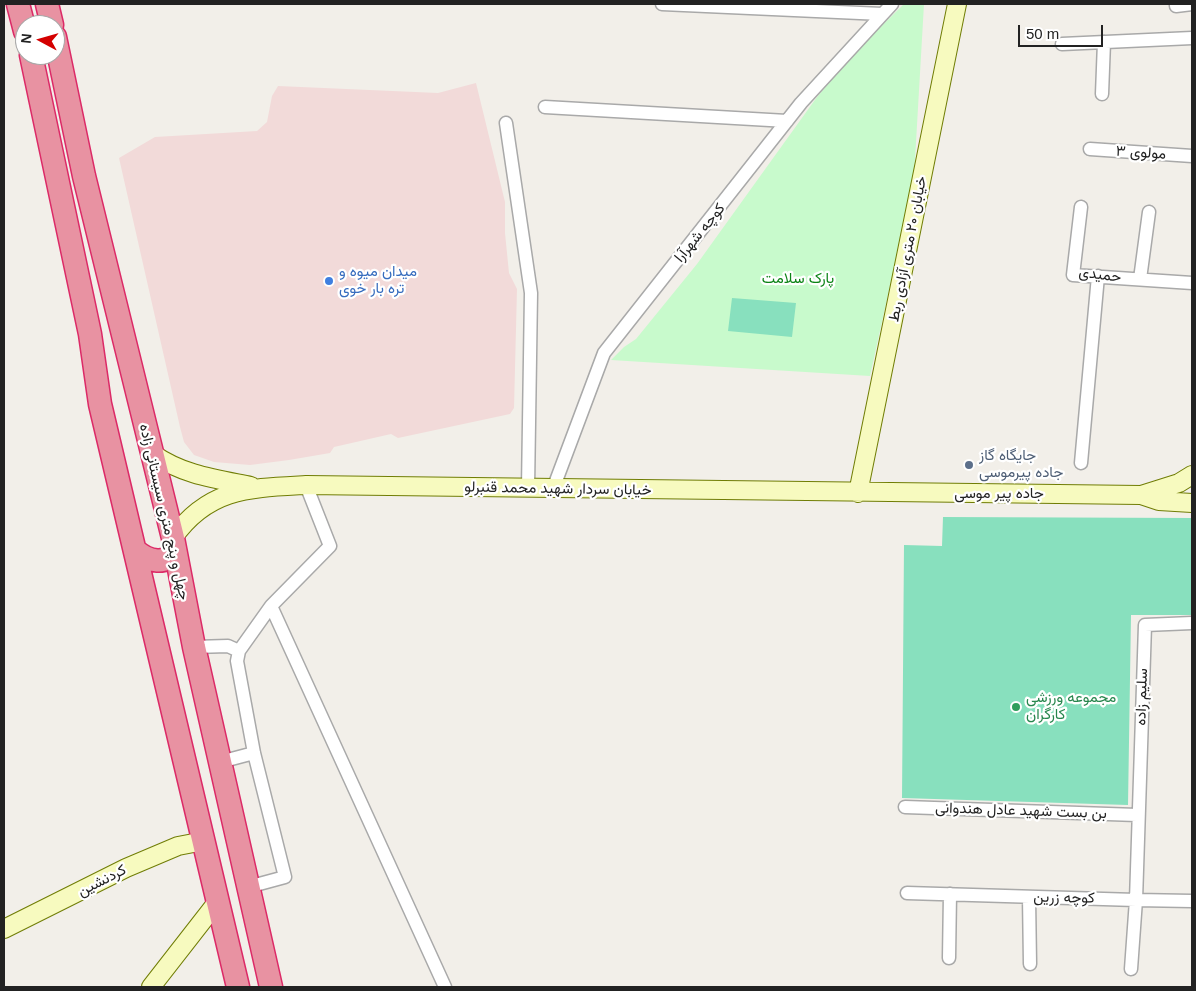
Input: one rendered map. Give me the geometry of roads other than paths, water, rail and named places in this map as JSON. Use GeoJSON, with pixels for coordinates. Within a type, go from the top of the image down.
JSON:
{"type":"FeatureCollection","features":[{"type":"Feature","properties":{"kind":"highway"},"geometry":{"type":"LineString","coordinates":[[33,65],[88,325],[100,404],[238,987]]}},
{"type":"Feature","properties":{"kind":"highway","name":"چهل و پنج متری سیستانی زاده"},"geometry":{"type":"LineString","coordinates":[[61,65],[84,176],[174,544],[194,647],[271,987]]}},
{"type":"Feature","properties":{"kind":"highway"},"geometry":{"type":"LineString","coordinates":[[110,442],[110,421],[116,412],[126,410],[134,413],[141,418],[146,430]]}},
{"type":"Feature","properties":{"kind":"highway"},"geometry":{"type":"LineString","coordinates":[[136,551],[149,560],[165,560],[172,555],[174,544]]}},
{"type":"Feature","properties":{"kind":"main road","name":"خیابان ۲۰ متری آزادی ربط"},"geometry":{"type":"LineString","coordinates":[[858,493],[957,4]]}},
{"type":"Feature","properties":{"kind":"main road"},"geometry":{"type":"LineString","coordinates":[[153,454],[175,467],[194,475],[258,488]]}},
{"type":"Feature","properties":{"kind":"main road"},"geometry":{"type":"LineString","coordinates":[[1141,495],[1179,483],[1192,475]]}},
{"type":"Feature","properties":{"kind":"main road","name":"خیابان سردار شهید محمد قنبرلو"},"geometry":{"type":"LineString","coordinates":[[258,488],[306,485],[858,493]]}},
{"type":"Feature","properties":{"kind":"main road"},"geometry":{"type":"LineString","coordinates":[[174,544],[190,517],[205,505],[224,495],[258,488]]}},
{"type":"Feature","properties":{"kind":"main road","name":"جاده پیر موسی"},"geometry":{"type":"LineString","coordinates":[[858,493],[1141,495]]}},
{"type":"Feature","properties":{"kind":"main road"},"geometry":{"type":"LineString","coordinates":[[1141,495],[1159,501],[1192,503]]}},
{"type":"Feature","properties":{"kind":"main road","name":"کردنشین"},"geometry":{"type":"LineString","coordinates":[[4,929],[126,868],[178,846],[204,841]]}},
{"type":"Feature","properties":{"kind":"main road"},"geometry":{"type":"LineString","coordinates":[[150,987],[218,901]]}},
{"type":"Feature","properties":{"kind":"street"},"geometry":{"type":"LineString","coordinates":[[662,4],[882,14]]}},
{"type":"Feature","properties":{"kind":"street","name":"کوچه شهرآرا"},"geometry":{"type":"LineString","coordinates":[[553,488],[604,353],[787,121],[892,4]]}},
{"type":"Feature","properties":{"kind":"street"},"geometry":{"type":"LineString","coordinates":[[1176,4],[1176,6],[1192,4]]}},
{"type":"Feature","properties":{"kind":"street"},"geometry":{"type":"LineString","coordinates":[[1062,44],[1192,38]]}},
{"type":"Feature","properties":{"kind":"street"},"geometry":{"type":"LineString","coordinates":[[1102,94],[1104,42]]}},
{"type":"Feature","properties":{"kind":"street"},"geometry":{"type":"LineString","coordinates":[[545,107],[787,121]]}},
{"type":"Feature","properties":{"kind":"street"},"geometry":{"type":"LineString","coordinates":[[506,123],[531,293],[528,488]]}},
{"type":"Feature","properties":{"kind":"street","name":"مولوی ۳"},"geometry":{"type":"LineString","coordinates":[[1090,149],[1192,156]]}},
{"type":"Feature","properties":{"kind":"street","name":"حمیدی"},"geometry":{"type":"LineString","coordinates":[[1081,207],[1073,275],[1192,283]]}},
{"type":"Feature","properties":{"kind":"street"},"geometry":{"type":"LineString","coordinates":[[1140,279],[1149,212]]}},
{"type":"Feature","properties":{"kind":"street"},"geometry":{"type":"LineString","coordinates":[[1081,463],[1098,276]]}},
{"type":"Feature","properties":{"kind":"street"},"geometry":{"type":"LineString","coordinates":[[248,887],[285,877],[254,753],[236,660],[239,651],[272,606],[330,546],[306,485]]}},
{"type":"Feature","properties":{"kind":"street"},"geometry":{"type":"LineString","coordinates":[[272,606],[445,987]]}},
{"type":"Feature","properties":{"kind":"street","name":"سلیم زاده"},"geometry":{"type":"LineString","coordinates":[[1137,815],[1145,625],[1192,623]]}},
{"type":"Feature","properties":{"kind":"street"},"geometry":{"type":"LineString","coordinates":[[194,647],[228,646],[239,651]]}},
{"type":"Feature","properties":{"kind":"street"},"geometry":{"type":"LineString","coordinates":[[220,762],[254,753]]}},
{"type":"Feature","properties":{"kind":"street","name":"بن بست شهید عادل هندوانی"},"geometry":{"type":"LineString","coordinates":[[905,807],[1137,815]]}},
{"type":"Feature","properties":{"kind":"street"},"geometry":{"type":"LineString","coordinates":[[1132,969],[1136,900],[1137,815]]}},
{"type":"Feature","properties":{"kind":"street","name":"کوچه زرین"},"geometry":{"type":"LineString","coordinates":[[907,893],[1029,898],[1192,901]]}},
{"type":"Feature","properties":{"kind":"street"},"geometry":{"type":"LineString","coordinates":[[949,958],[950,894]]}},
{"type":"Feature","properties":{"kind":"street"},"geometry":{"type":"LineString","coordinates":[[1029,898],[1030,964]]}},
{"type":"Feature","properties":{"kind":"place","name":"میدان میوه و تره بار خوی"},"geometry":{"type":"Point","coordinates":[329,281]}},
{"type":"Feature","properties":{"kind":"place","name":"جایگاه گاز جاده پیرموسی"},"geometry":{"type":"Point","coordinates":[969,465]}},
{"type":"Feature","properties":{"kind":"place","name":"مجموعه ورزشی کارگران"},"geometry":{"type":"Point","coordinates":[1016,707]}},
{"type":"Feature","properties":{"kind":"park label","name":"پارک سلامت"},"geometry":{"type":"Point","coordinates":[798,279]}}]}
